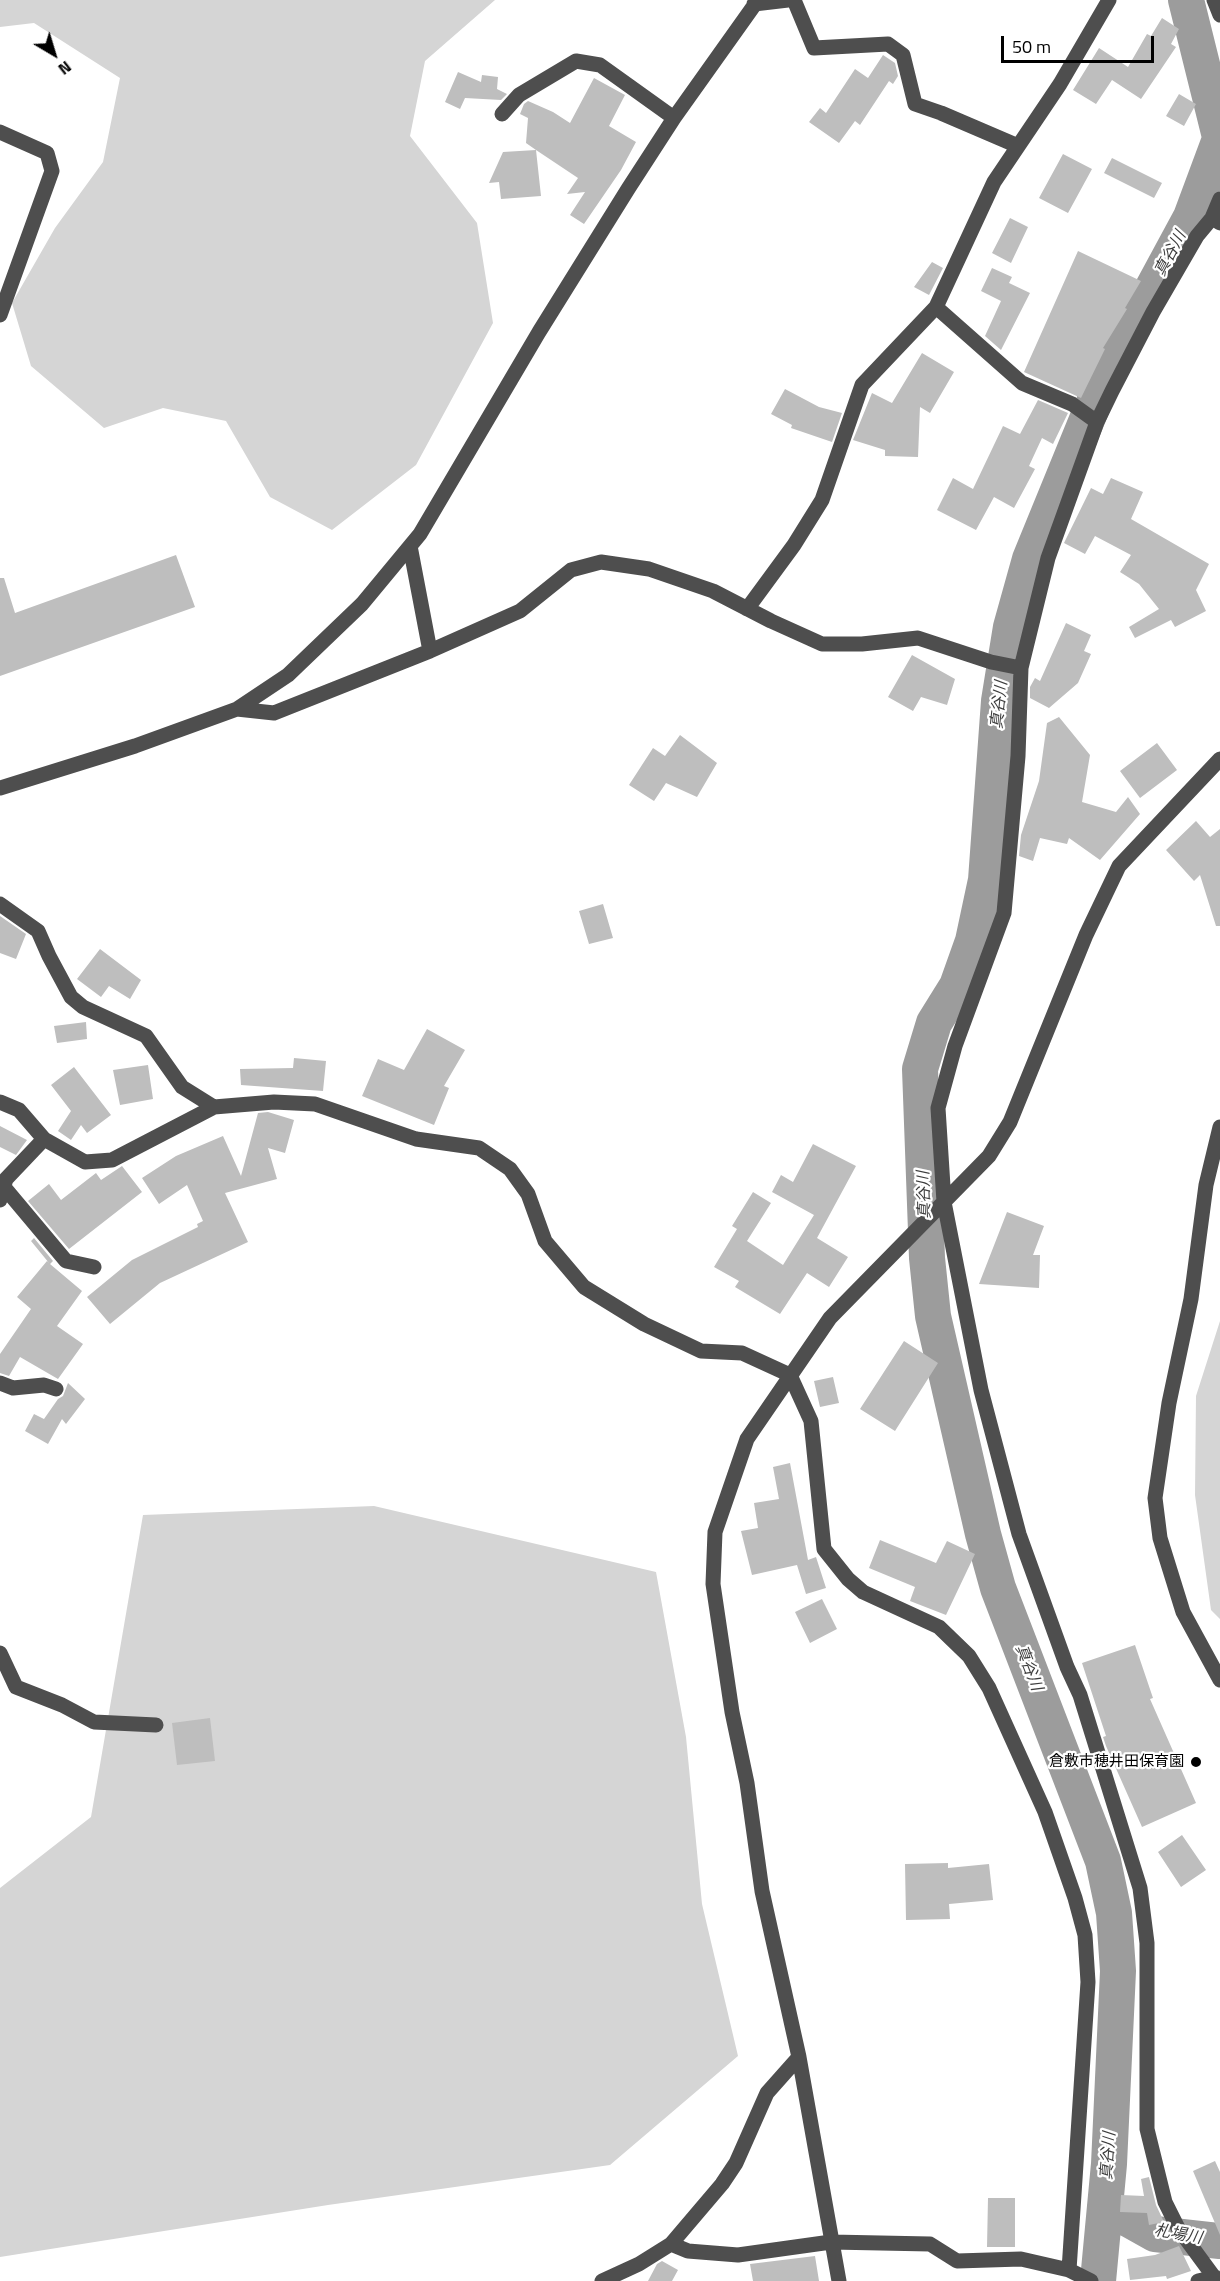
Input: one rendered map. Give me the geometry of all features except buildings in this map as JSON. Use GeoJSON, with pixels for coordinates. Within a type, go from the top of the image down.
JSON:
{"type":"FeatureCollection","features":[{"type":"Feature","properties":{"kind":"street"},"geometry":{"type":"LineString","coordinates":[[0,789],[135,746],[237,709],[288,675],[362,604],[420,534],[539,332],[674,118],[756,2],[788,0]]}},
{"type":"Feature","properties":{"kind":"street"},"geometry":{"type":"LineString","coordinates":[[794,0],[814,48],[888,44],[903,55],[915,104],[941,112],[1018,146]]}},
{"type":"Feature","properties":{"kind":"street"},"geometry":{"type":"LineString","coordinates":[[747,609],[794,545],[822,500],[862,385],[936,307],[994,182],[1060,84],[1109,0]]}},
{"type":"Feature","properties":{"kind":"street"},"geometry":{"type":"LineString","coordinates":[[1214,0],[1220,15]]}},
{"type":"Feature","properties":{"kind":"street"},"geometry":{"type":"LineString","coordinates":[[502,114],[519,95],[576,62],[600,65],[674,118]]}},
{"type":"Feature","properties":{"kind":"street"},"geometry":{"type":"LineString","coordinates":[[0,132],[47,153],[52,171],[0,315]]}},
{"type":"Feature","properties":{"kind":"street"},"geometry":{"type":"LineString","coordinates":[[1216,2279],[1178,2228],[1163,2192],[1147,2129],[1147,1943],[1140,1888],[1080,1695],[1067,1667],[1019,1534],[981,1390],[939,1207],[938,1108],[955,1046],[1004,913],[1018,756],[1018,667],[1048,558],[1096,422],[1153,312],[1197,236],[1216,220],[1220,199]]}},
{"type":"Feature","properties":{"kind":"street"},"geometry":{"type":"LineString","coordinates":[[936,307],[1022,383],[1072,404],[1096,422]]}},
{"type":"Feature","properties":{"kind":"street"},"geometry":{"type":"LineString","coordinates":[[410,546],[430,651]]}},
{"type":"Feature","properties":{"kind":"street"},"geometry":{"type":"LineString","coordinates":[[237,709],[274,713],[430,651],[520,611],[571,570],[601,562],[648,569],[713,591],[822,644],[862,644],[918,638],[991,662],[1018,667]]}},
{"type":"Feature","properties":{"kind":"street"},"geometry":{"type":"LineString","coordinates":[[839,2281],[799,2056],[762,1891],[713,1584],[716,1532],[747,1439],[830,1318],[989,1156],[1010,1122],[1086,935],[1119,866],[1220,759]]}},
{"type":"Feature","properties":{"kind":"street"},"geometry":{"type":"LineString","coordinates":[[0,904],[39,931],[49,956],[71,997],[83,1007],[146,1036],[182,1087],[214,1107]]}},
{"type":"Feature","properties":{"kind":"street"},"geometry":{"type":"LineString","coordinates":[[0,1102],[19,1110],[44,1139],[85,1162],[112,1160],[214,1107],[274,1102],[315,1104],[416,1139],[479,1148],[510,1169],[528,1194],[545,1241],[584,1287],[644,1324],[701,1351],[742,1353],[790,1375],[811,1421],[824,1549],[848,1579],[862,1592],[939,1627],[969,1656],[989,1688],[1045,1812],[1075,1898],[1085,1935],[1088,1982],[1069,2270]]}},
{"type":"Feature","properties":{"kind":"street"},"geometry":{"type":"LineString","coordinates":[[1220,1127],[1206,1185],[1191,1299],[1168,1403],[1155,1498],[1160,1538],[1184,1612],[1220,1680]]}},
{"type":"Feature","properties":{"kind":"street"},"geometry":{"type":"LineString","coordinates":[[44,1139],[6,1179],[2,1194],[66,1261],[94,1267]]}},
{"type":"Feature","properties":{"kind":"street"},"geometry":{"type":"LineString","coordinates":[[0,1383],[13,1389],[44,1385],[56,1389]]}},
{"type":"Feature","properties":{"kind":"street"},"geometry":{"type":"LineString","coordinates":[[0,1653],[16,1687],[62,1705],[94,1722],[156,1725]]}},
{"type":"Feature","properties":{"kind":"street"},"geometry":{"type":"LineString","coordinates":[[602,2281],[639,2264],[671,2244],[727,2177],[736,2163],[767,2092],[799,2056]]}},
{"type":"Feature","properties":{"kind":"street"},"geometry":{"type":"LineString","coordinates":[[671,2244],[688,2251],[738,2255],[831,2242],[930,2244],[957,2261],[1021,2259],[1069,2270],[1091,2281]]}},
{"type":"Feature","properties":{"kind":"street"},"geometry":{"type":"LineString","coordinates":[[1198,2281],[1216,2279]]}},
{"type":"Feature","properties":{"kind":"shaded area"},"geometry":{"type":"Polygon","coordinates":[[[0,0],[495,0],[425,61],[410,136],[477,223],[493,323],[416,465],[332,530],[270,497],[226,421],[163,408],[104,428],[31,366],[12,303],[55,228],[103,162],[120,78],[34,23],[0,27],[0,0]]]}},
{"type":"Feature","properties":{"kind":"shaded area"},"geometry":{"type":"Polygon","coordinates":[[[1220,1321],[1220,1619],[1211,1610],[1195,1495],[1196,1396],[1220,1321]]]}},
{"type":"Feature","properties":{"kind":"shaded area"},"geometry":{"type":"Polygon","coordinates":[[[374,1506],[656,1572],[686,1737],[702,1904],[738,2056],[610,2165],[328,2205],[0,2257],[0,1888],[91,1817],[143,1515],[374,1506]]]}},
{"type":"Feature","properties":{"kind":"waterway","name":"真谷川"},"geometry":{"type":"LineString","coordinates":[[1186,0],[1220,137]]}},
{"type":"Feature","properties":{"kind":"waterway","name":"真谷川"},"geometry":{"type":"LineString","coordinates":[[1098,2281],[1109,2164],[1118,1971],[1114,1913],[1103,1861],[998,1588],[983,1534],[933,1316],[927,1258],[920,1069],[934,1023],[957,986],[973,941],[986,880],[999,701],[1011,627],[1030,559],[1104,378],[1191,217],[1220,139]]}},
{"type":"Feature","properties":{"kind":"waterway","name":"札場川"},"geometry":{"type":"LineString","coordinates":[[1105,2206],[1155,2234],[1220,2241]]}},
{"type":"Feature","properties":{"kind":"place","name":"倉敷市穂井田保育園"},"geometry":{"type":"Point","coordinates":[1196,1762]}}]}
